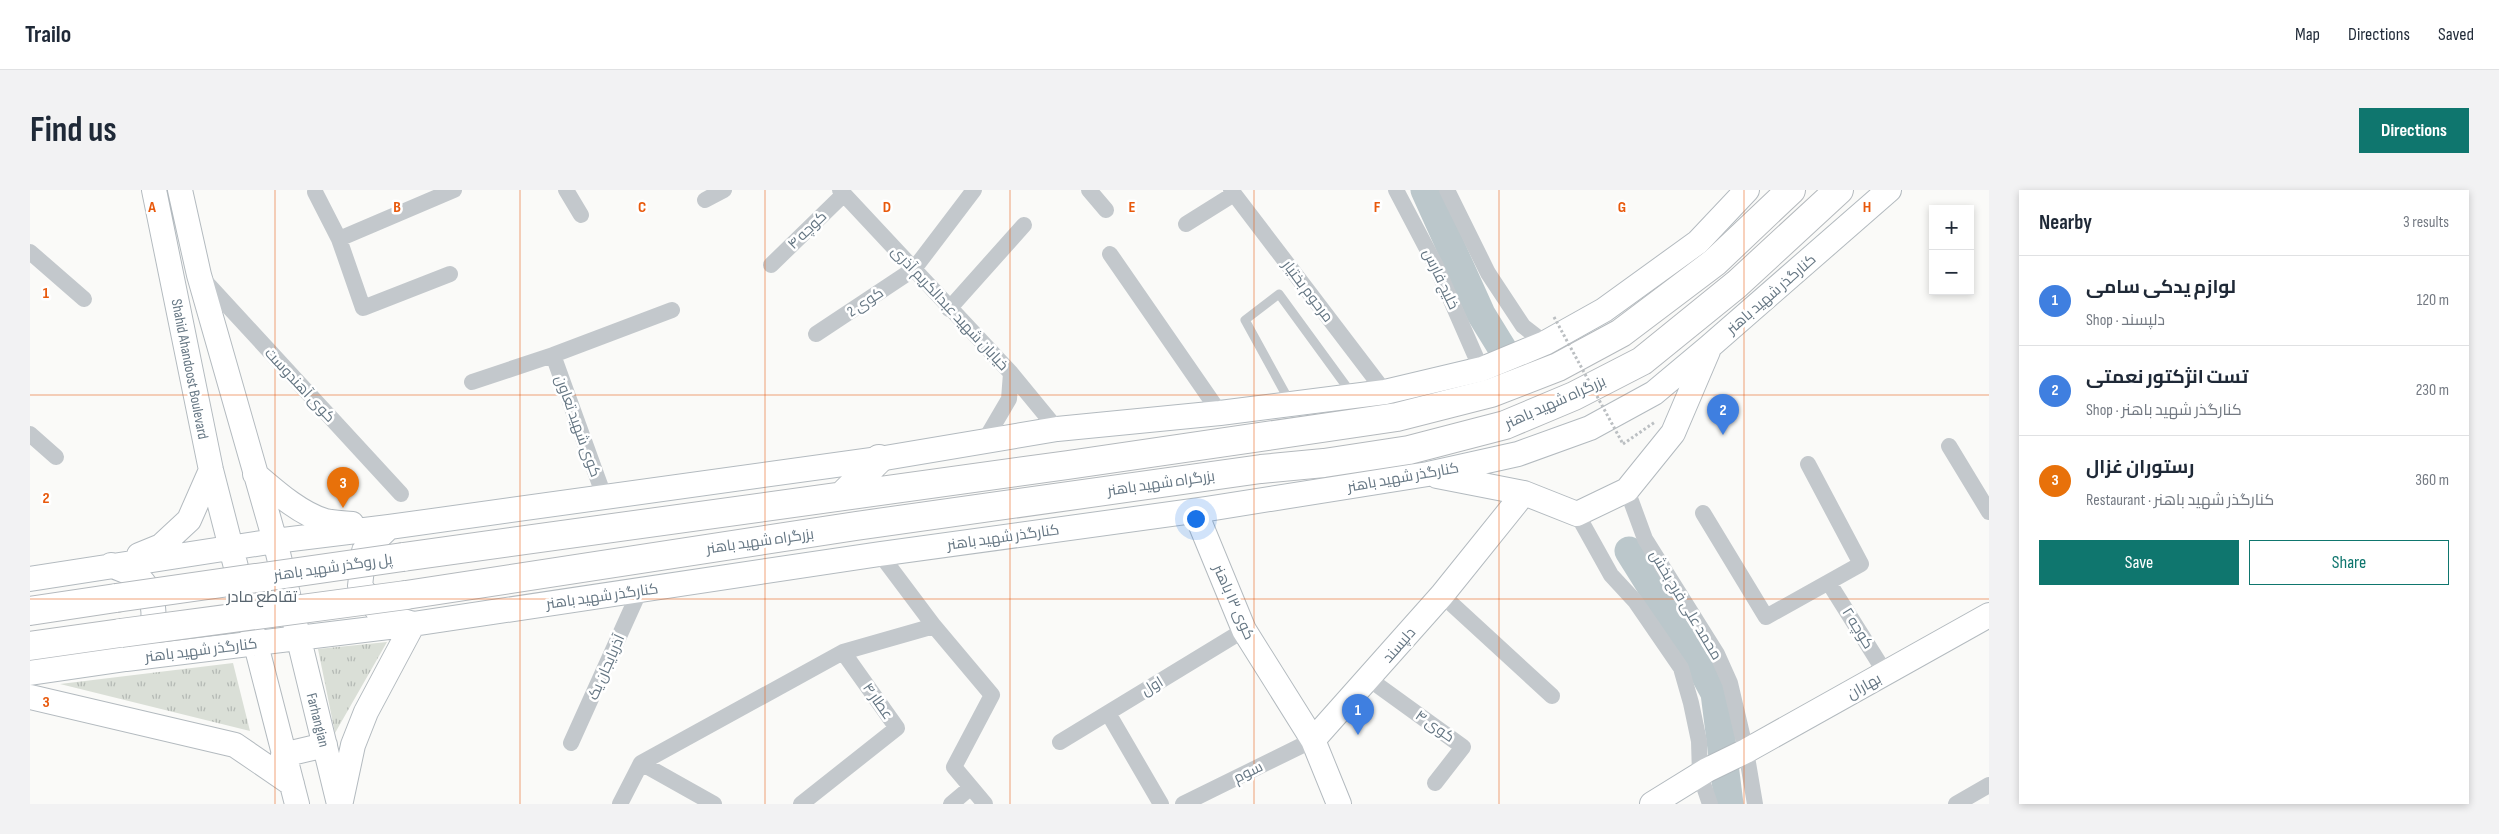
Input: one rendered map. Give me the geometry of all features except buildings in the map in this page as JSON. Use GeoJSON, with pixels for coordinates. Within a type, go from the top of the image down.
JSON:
{"type":"FeatureCollection","features":[{"type":"Feature","properties":{"kind":"highway","name":"بزرگراه شهید باهنر"},"geometry":{"type":"LineString","coordinates":[[30,646],[121,632],[406,595],[838,529],[1408,450],[1505,425],[1574,396],[1642,361],[1737,284],[1840,190]]}},
{"type":"Feature","properties":{"kind":"highway","name":"بزرگراه شهید باهنر"},"geometry":{"type":"LineString","coordinates":[[403,557],[1068,465],[1397,417],[1486,381],[1558,367],[1621,333],[1715,262],[1788,192]]}},
{"type":"Feature","properties":{"kind":"highway"},"geometry":{"type":"LineString","coordinates":[[843,495],[879,459]]}},
{"type":"Feature","properties":{"kind":"highway","name":"پل روگذر شهید باهنر"},"geometry":{"type":"LineString","coordinates":[[30,611],[403,557]]}},
{"type":"Feature","properties":{"kind":"main road","name":"Shahid Ahandoost Boulevard"},"geometry":{"type":"LineString","coordinates":[[154,190],[211,470],[254,644]]}},
{"type":"Feature","properties":{"kind":"main road","name":"Shahid Ahandoost Boulevard"},"geometry":{"type":"LineString","coordinates":[[180,190],[199,275],[275,541]]}},
{"type":"Feature","properties":{"kind":"main road"},"geometry":{"type":"LineString","coordinates":[[30,579],[275,541],[879,459],[1057,429],[1220,413],[1486,381],[1604,310],[1698,242],[1747,190]]}},
{"type":"Feature","properties":{"kind":"main road","name":"کنارگذر شهید باهنر"},"geometry":{"type":"LineString","coordinates":[[30,673],[297,637],[413,624],[880,554],[1201,510],[1418,476],[1518,454],[1590,428],[1654,393],[1889,190]]}},
{"type":"Feature","properties":{"kind":"main road"},"geometry":{"type":"LineString","coordinates":[[1324,463],[1524,493],[1577,514],[1627,490],[1673,433],[1709,347]]}},
{"type":"Feature","properties":{"kind":"main road"},"geometry":{"type":"LineString","coordinates":[[1201,510],[1261,469]]}},
{"type":"Feature","properties":{"kind":"main road"},"geometry":{"type":"LineString","coordinates":[[111,565],[161,546],[189,520],[211,470]]}},
{"type":"Feature","properties":{"kind":"main road"},"geometry":{"type":"LineString","coordinates":[[255,474],[282,498],[325,520],[389,527]]}},
{"type":"Feature","properties":{"kind":"main road","name":"دلپسند"},"geometry":{"type":"LineString","coordinates":[[1313,740],[1442,595],[1524,493]]}},
{"type":"Feature","properties":{"kind":"main road","name":"کوی ۱۳ باهنر"},"geometry":{"type":"LineString","coordinates":[[1201,510],[1244,630],[1313,740]]}},
{"type":"Feature","properties":{"kind":"main road"},"geometry":{"type":"LineString","coordinates":[[340,804],[353,745],[366,712],[413,624],[380,614],[360,586],[364,551],[389,527]]}},
{"type":"Feature","properties":{"kind":"main road","name":"Farhangian"},"geometry":{"type":"LineString","coordinates":[[275,541],[297,637],[340,804]]}},
{"type":"Feature","properties":{"kind":"main road"},"geometry":{"type":"LineString","coordinates":[[111,565],[140,579],[154,606],[149,637],[126,659]]}},
{"type":"Feature","properties":{"kind":"main road","name":"بهاران"},"geometry":{"type":"LineString","coordinates":[[1704,772],[1742,754],[1989,615]]}},
{"type":"Feature","properties":{"kind":"main road"},"geometry":{"type":"LineString","coordinates":[[254,644],[294,794]]}},
{"type":"Feature","properties":{"kind":"main road"},"geometry":{"type":"LineString","coordinates":[[30,697],[235,745],[294,794]]}},
{"type":"Feature","properties":{"kind":"main road"},"geometry":{"type":"LineString","coordinates":[[1313,740],[1339,804]]}},
{"type":"Feature","properties":{"kind":"main road"},"geometry":{"type":"LineString","coordinates":[[283,755],[325,745]]}},
{"type":"Feature","properties":{"kind":"main road"},"geometry":{"type":"LineString","coordinates":[[1652,804],[1704,772]]}},
{"type":"Feature","properties":{"kind":"street"},"geometry":{"type":"LineString","coordinates":[[339,239],[454,190]]}},
{"type":"Feature","properties":{"kind":"street"},"geometry":{"type":"LineString","coordinates":[[566,190],[581,215]]}},
{"type":"Feature","properties":{"kind":"street"},"geometry":{"type":"LineString","coordinates":[[704,200],[724,190]]}},
{"type":"Feature","properties":{"kind":"street","name":"کوی 2"},"geometry":{"type":"LineString","coordinates":[[816,334],[914,269],[974,190]]}},
{"type":"Feature","properties":{"kind":"street"},"geometry":{"type":"LineString","coordinates":[[1089,190],[1106,210]]}},
{"type":"Feature","properties":{"kind":"street","name":"خلیج فارس"},"geometry":{"type":"LineString","coordinates":[[1396,190],[1436,266],[1486,381]]}},
{"type":"Feature","properties":{"kind":"street"},"geometry":{"type":"LineString","coordinates":[[1447,190],[1488,273],[1524,326],[1545,344]]}},
{"type":"Feature","properties":{"kind":"street"},"geometry":{"type":"LineString","coordinates":[[314,192],[339,239],[363,308],[450,274]]}},
{"type":"Feature","properties":{"kind":"street","name":"خیابان شهید عبدالکریم آذری"},"geometry":{"type":"LineString","coordinates":[[842,192],[949,309],[1011,373],[1057,429]]}},
{"type":"Feature","properties":{"kind":"street","name":"کوچه ۴"},"geometry":{"type":"LineString","coordinates":[[771,265],[842,192]]}},
{"type":"Feature","properties":{"kind":"street"},"geometry":{"type":"LineString","coordinates":[[1186,224],[1233,192]]}},
{"type":"Feature","properties":{"kind":"street","name":"مرحوم بختیار"},"geometry":{"type":"LineString","coordinates":[[1233,192],[1385,392]]}},
{"type":"Feature","properties":{"kind":"street"},"geometry":{"type":"LineString","coordinates":[[949,309],[1024,225]]}},
{"type":"Feature","properties":{"kind":"street"},"geometry":{"type":"LineString","coordinates":[[30,252],[84,299]]}},
{"type":"Feature","properties":{"kind":"street"},"geometry":{"type":"LineString","coordinates":[[1110,254],[1220,413]]}},
{"type":"Feature","properties":{"kind":"street","name":"کوی آهندوست"},"geometry":{"type":"LineString","coordinates":[[199,275],[401,494]]}},
{"type":"Feature","properties":{"kind":"street"},"geometry":{"type":"LineString","coordinates":[[472,382],[553,355],[672,310]]}},
{"type":"Feature","properties":{"kind":"street","name":"کوی شهید تعاون"},"geometry":{"type":"LineString","coordinates":[[553,355],[604,496]]}},
{"type":"Feature","properties":{"kind":"street"},"geometry":{"type":"LineString","coordinates":[[985,440],[1009,399],[1011,373]]}},
{"type":"Feature","properties":{"kind":"street"},"geometry":{"type":"LineString","coordinates":[[30,434],[56,457]]}},
{"type":"Feature","properties":{"kind":"street"},"geometry":{"type":"LineString","coordinates":[[1949,446],[1989,512]]}},
{"type":"Feature","properties":{"kind":"street"},"geometry":{"type":"LineString","coordinates":[[1703,513],[1766,617],[1860,564],[1808,464]]}},
{"type":"Feature","properties":{"kind":"street","name":"محمد علی فرح بخش"},"geometry":{"type":"LineString","coordinates":[[1627,490],[1645,539],[1717,654],[1730,684],[1742,754],[1755,804]]}},
{"type":"Feature","properties":{"kind":"street"},"geometry":{"type":"LineString","coordinates":[[1577,514],[1611,575],[1635,601],[1680,668],[1691,703],[1710,804]]}},
{"type":"Feature","properties":{"kind":"street"},"geometry":{"type":"LineString","coordinates":[[880,554],[934,626],[992,695],[954,767],[985,804]]}},
{"type":"Feature","properties":{"kind":"street","name":"کوچه ۲"},"geometry":{"type":"LineString","coordinates":[[1829,583],[1886,674]]}},
{"type":"Feature","properties":{"kind":"street","name":"آذربایجان یک"},"geometry":{"type":"LineString","coordinates":[[571,742],[640,590]]}},
{"type":"Feature","properties":{"kind":"street"},"geometry":{"type":"LineString","coordinates":[[1442,595],[1552,696]]}},
{"type":"Feature","properties":{"kind":"street"},"geometry":{"type":"LineString","coordinates":[[620,804],[641,764],[843,652],[934,626]]}},
{"type":"Feature","properties":{"kind":"street","name":"اول"},"geometry":{"type":"LineString","coordinates":[[1060,742],[1244,630]]}},
{"type":"Feature","properties":{"kind":"street","name":"عطار ۴"},"geometry":{"type":"LineString","coordinates":[[801,804],[897,728],[843,652]]}},
{"type":"Feature","properties":{"kind":"street","name":"کوی ۴"},"geometry":{"type":"LineString","coordinates":[[1369,679],[1464,746],[1435,783]]}},
{"type":"Feature","properties":{"kind":"street"},"geometry":{"type":"LineString","coordinates":[[1108,712],[1161,804]]}},
{"type":"Feature","properties":{"kind":"street","name":"سوم"},"geometry":{"type":"LineString","coordinates":[[1183,804],[1313,740]]}},
{"type":"Feature","properties":{"kind":"street"},"geometry":{"type":"LineString","coordinates":[[641,764],[714,804]]}},
{"type":"Feature","properties":{"kind":"street"},"geometry":{"type":"LineString","coordinates":[[1956,804],[1989,785]]}},
{"type":"Feature","properties":{"kind":"street"},"geometry":{"type":"LineString","coordinates":[[951,804],[970,788]]}},
{"type":"Feature","properties":{"kind":"lane"},"geometry":{"type":"LineString","coordinates":[[1291,403],[1246,320],[1280,294],[1354,396]]}},
{"type":"Feature","properties":{"kind":"path"},"geometry":{"type":"LineString","coordinates":[[1554,316],[1623,444],[1661,418]]}},
{"type":"Feature","properties":{"kind":"green space"},"geometry":{"type":"Polygon","coordinates":[[[387,642],[335,733],[318,649],[387,642]]]}},
{"type":"Feature","properties":{"kind":"green space"},"geometry":{"type":"Polygon","coordinates":[[[233,663],[250,731],[60,684],[233,663]]]}},
{"type":"Feature","properties":{"kind":"waterway"},"geometry":{"type":"LineString","coordinates":[[1425,190],[1481,314],[1505,353]]}},
{"type":"Feature","properties":{"kind":"waterway"},"geometry":{"type":"LineString","coordinates":[[1629,551],[1696,658],[1715,693],[1729,804]]}},
{"type":"Feature","properties":{"kind":"place","name":"تست انژکتور نعمتی"},"geometry":{"type":"Point","coordinates":[1723,435]}},
{"type":"Feature","properties":{"kind":"place","name":"رستوران غزال"},"geometry":{"type":"Point","coordinates":[343,508]}},
{"type":"Feature","properties":{"kind":"place","name":"لوازم یدکی سامی"},"geometry":{"type":"Point","coordinates":[1358,735]}},
{"type":"Feature","properties":{"kind":"district","name":"تقاطع مادر"},"geometry":{"type":"Point","coordinates":[262,596]}}]}
